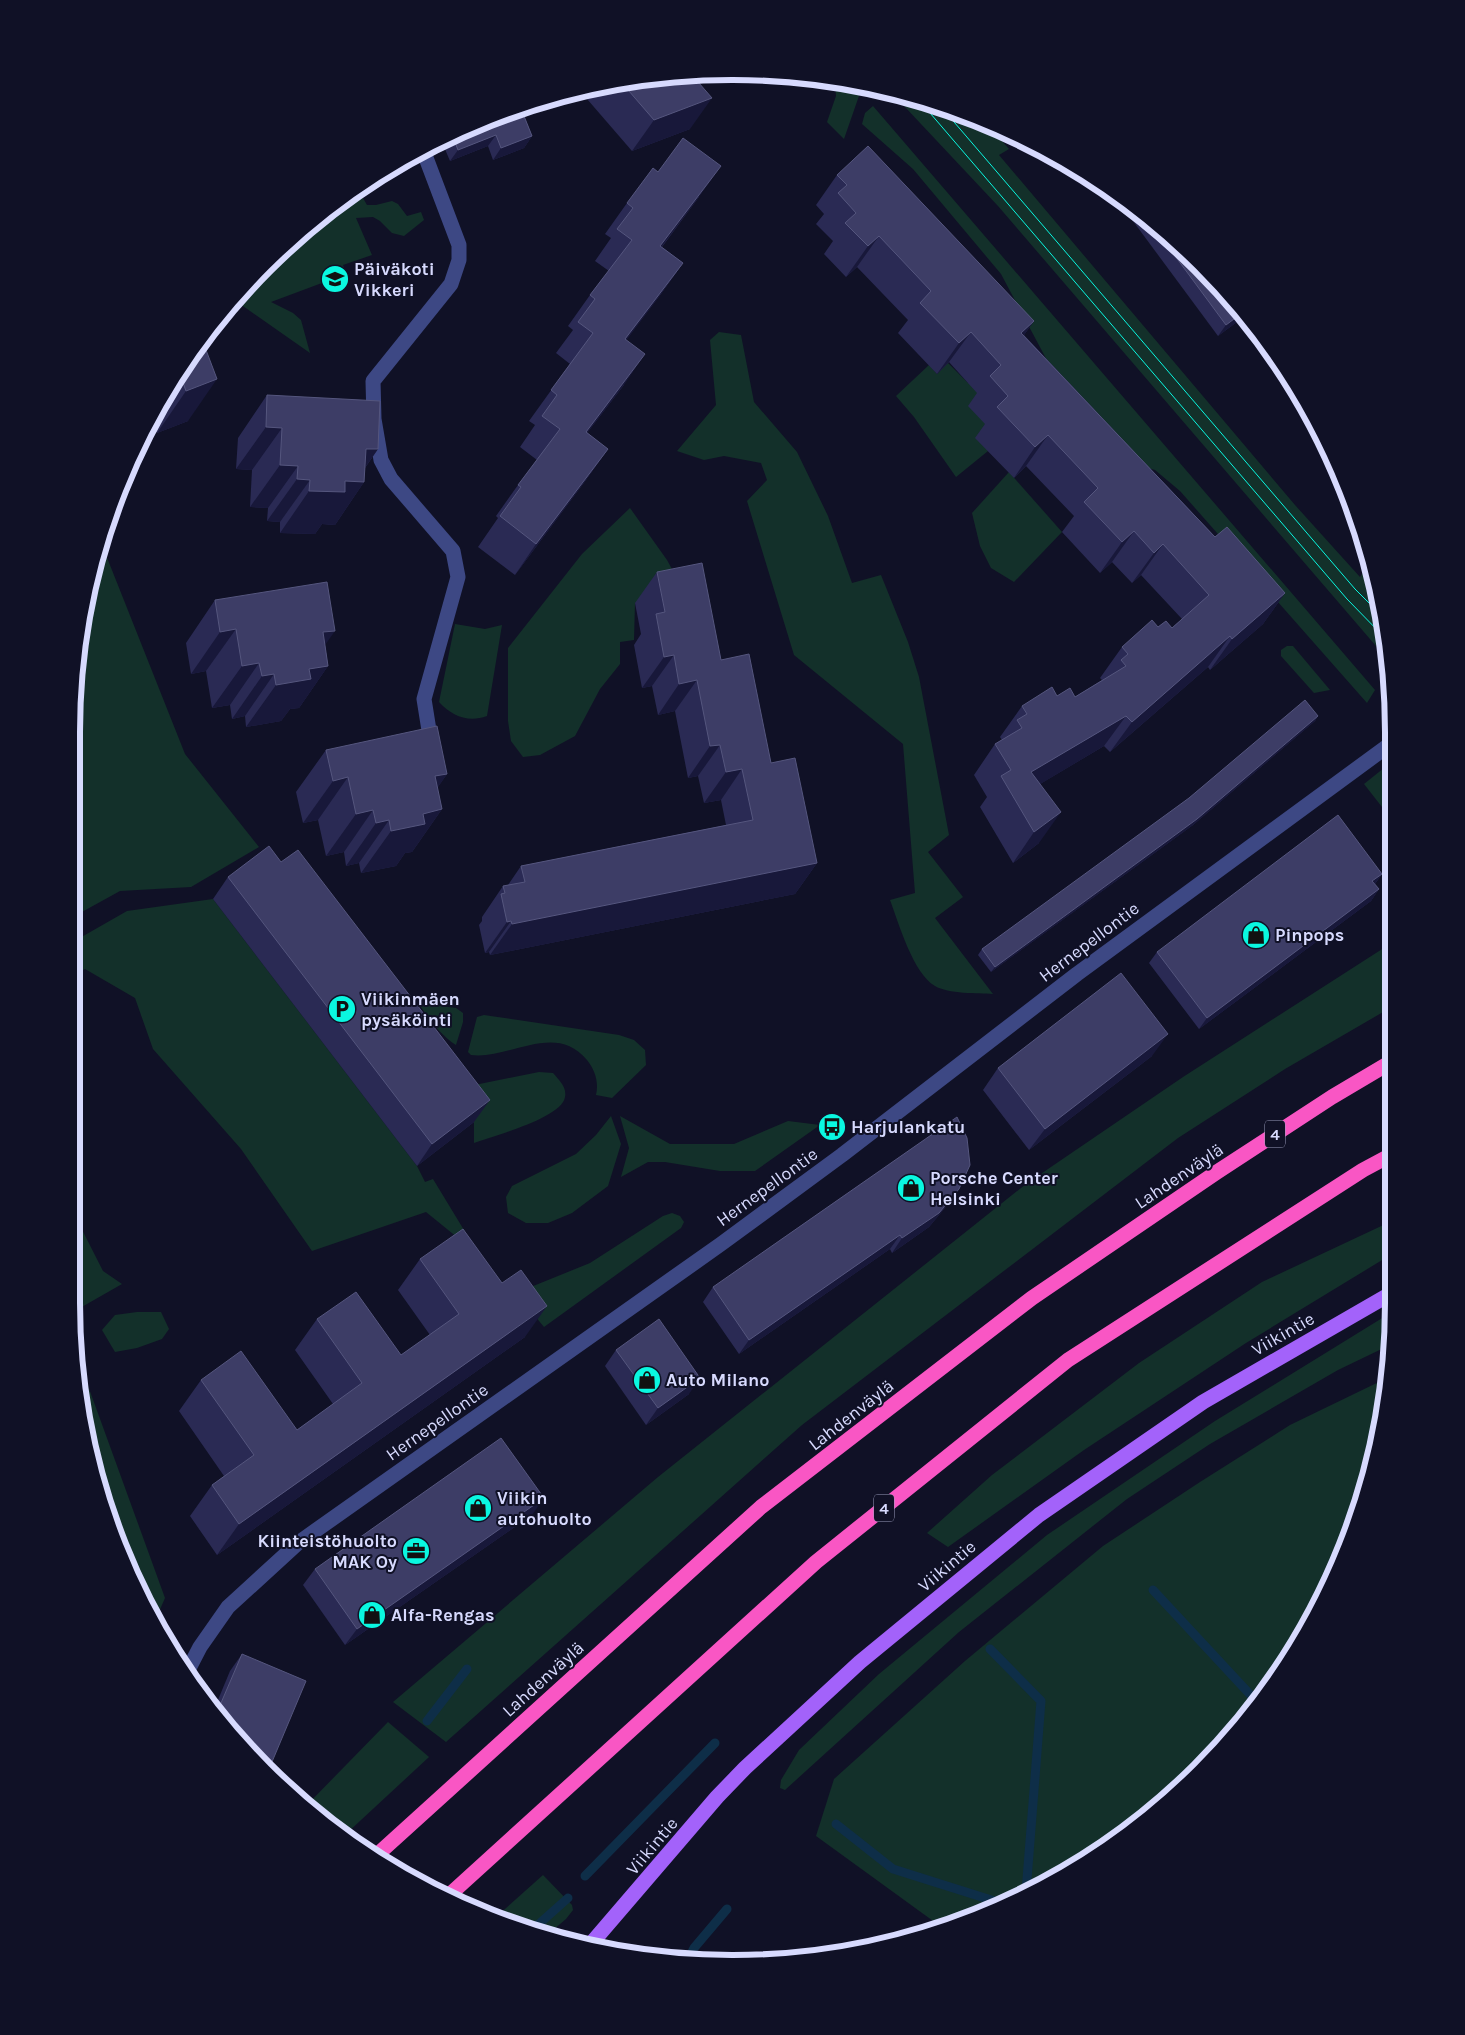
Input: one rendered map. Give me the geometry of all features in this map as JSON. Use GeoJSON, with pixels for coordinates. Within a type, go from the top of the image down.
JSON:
{"type":"FeatureCollection","features":[{"type":"Feature","properties":{"kind":"highway","name":"Lahdenväylä"},"geometry":{"type":"LineString","coordinates":[[381,1852],[761,1508],[1032,1298],[1250,1150],[1385,1066]]}},
{"type":"Feature","properties":{"kind":"highway","name":"4"},"geometry":{"type":"LineString","coordinates":[[453,1892],[816,1562],[1068,1360],[1363,1170],[1385,1159]]}},
{"type":"Feature","properties":{"kind":"main road","name":"Viikintie"},"geometry":{"type":"LineString","coordinates":[[595,1940],[717,1797],[745,1768],[860,1662],[1038,1515],[1202,1402],[1385,1297]]}},
{"type":"Feature","properties":{"kind":"street"},"geometry":{"type":"LineString","coordinates":[[426,157],[459,245],[459,260],[451,284],[373,381],[374,419],[381,460],[391,479],[453,552],[458,577],[424,699],[434,758]]}},
{"type":"Feature","properties":{"kind":"street","name":"Hernepellontie"},"geometry":{"type":"LineString","coordinates":[[190,1666],[200,1647],[228,1608],[298,1543],[729,1238],[1077,974],[1385,748]]}},
{"type":"Feature","properties":{"kind":"green space"},"geometry":{"type":"Polygon","coordinates":[[[835,89],[860,93],[844,139],[827,122],[836,96],[835,89]]]}},
{"type":"Feature","properties":{"kind":"green space"},"geometry":{"type":"Polygon","coordinates":[[[900,102],[942,115],[999,137],[1009,149],[999,155],[1295,505],[1360,577],[1364,571],[1379,650],[998,206],[900,102]]]}},
{"type":"Feature","properties":{"kind":"green space"},"geometry":{"type":"Polygon","coordinates":[[[873,106],[1375,690],[1367,703],[1180,491],[1155,470],[1142,466],[1049,364],[1001,274],[913,169],[862,124],[865,113],[873,106]]]}},
{"type":"Feature","properties":{"kind":"green space"},"geometry":{"type":"Polygon","coordinates":[[[362,196],[367,205],[392,201],[398,204],[407,216],[421,212],[424,220],[404,236],[392,233],[373,217],[356,218],[372,255],[343,265],[346,274],[271,302],[293,313],[301,320],[310,353],[240,304],[271,271],[302,242],[362,196]]]}},
{"type":"Feature","properties":{"kind":"green space"},"geometry":{"type":"Polygon","coordinates":[[[719,332],[741,335],[754,402],[797,452],[828,516],[852,583],[881,575],[908,642],[919,677],[949,835],[928,852],[963,897],[935,918],[993,994],[955,992],[935,986],[927,980],[913,959],[902,934],[890,900],[915,893],[903,744],[794,655],[747,501],[767,480],[761,463],[724,456],[704,460],[677,451],[716,405],[710,340],[719,332]]]}},
{"type":"Feature","properties":{"kind":"green space"},"geometry":{"type":"Polygon","coordinates":[[[948,363],[968,383],[974,379],[987,426],[988,451],[956,477],[914,417],[896,396],[929,365],[937,374],[948,363]]]}},
{"type":"Feature","properties":{"kind":"green space"},"geometry":{"type":"Polygon","coordinates":[[[1009,472],[1062,532],[1014,582],[991,568],[980,546],[972,513],[1009,472]]]}},
{"type":"Feature","properties":{"kind":"green space"},"geometry":{"type":"Polygon","coordinates":[[[630,508],[667,560],[684,591],[635,603],[634,640],[620,642],[620,664],[600,689],[575,736],[540,755],[523,757],[511,741],[508,721],[508,648],[582,554],[630,508]]]}},
{"type":"Feature","properties":{"kind":"green space"},"geometry":{"type":"Polygon","coordinates":[[[105,553],[185,754],[259,847],[191,887],[120,891],[80,913],[81,690],[93,605],[105,553]]]}},
{"type":"Feature","properties":{"kind":"green space"},"geometry":{"type":"Polygon","coordinates":[[[455,624],[485,629],[502,625],[487,716],[473,719],[461,717],[449,711],[439,702],[455,624]]]}},
{"type":"Feature","properties":{"kind":"green space"},"geometry":{"type":"Polygon","coordinates":[[[1287,646],[1293,646],[1330,690],[1314,693],[1281,656],[1281,650],[1287,646]]]}},
{"type":"Feature","properties":{"kind":"green space"},"geometry":{"type":"Polygon","coordinates":[[[1385,767],[1385,811],[1364,784],[1385,767]]]}},
{"type":"Feature","properties":{"kind":"green space"},"geometry":{"type":"Polygon","coordinates":[[[213,899],[417,1166],[425,1182],[433,1179],[467,1235],[458,1238],[426,1212],[312,1251],[241,1149],[153,1049],[135,998],[85,969],[80,972],[80,938],[127,911],[213,899]]]}},
{"type":"Feature","properties":{"kind":"green space"},"geometry":{"type":"Polygon","coordinates":[[[1385,947],[1385,1011],[1285,1069],[1178,1138],[802,1425],[446,1742],[393,1702],[658,1477],[1026,1184],[1183,1077],[1385,947]]]}},
{"type":"Feature","properties":{"kind":"green space"},"geometry":{"type":"Polygon","coordinates":[[[418,1003],[456,1008],[463,1013],[463,1022],[456,1045],[440,1031],[418,1003]]]}},
{"type":"Feature","properties":{"kind":"green space"},"geometry":{"type":"Polygon","coordinates":[[[484,1015],[619,1035],[634,1040],[645,1050],[646,1065],[612,1098],[596,1095],[597,1081],[590,1064],[574,1049],[561,1043],[531,1045],[486,1055],[471,1055],[468,1052],[477,1017],[484,1015]]]}},
{"type":"Feature","properties":{"kind":"green space"},"geometry":{"type":"Polygon","coordinates":[[[539,1072],[553,1073],[562,1084],[565,1090],[565,1097],[561,1105],[540,1119],[474,1143],[474,1122],[450,1090],[539,1072]]]}},
{"type":"Feature","properties":{"kind":"green space"},"geometry":{"type":"Polygon","coordinates":[[[611,1116],[621,1144],[608,1186],[572,1213],[548,1223],[526,1223],[508,1213],[506,1197],[512,1186],[576,1154],[596,1135],[611,1116]]]}},
{"type":"Feature","properties":{"kind":"green space"},"geometry":{"type":"Polygon","coordinates":[[[620,1116],[670,1144],[734,1144],[788,1121],[820,1125],[755,1171],[720,1171],[665,1162],[648,1162],[621,1177],[629,1148],[620,1116]]]}},
{"type":"Feature","properties":{"kind":"green space"},"geometry":{"type":"Polygon","coordinates":[[[672,1213],[680,1216],[684,1222],[681,1228],[544,1327],[516,1293],[590,1263],[663,1216],[672,1213]]]}},
{"type":"Feature","properties":{"kind":"green space"},"geometry":{"type":"Polygon","coordinates":[[[1385,1224],[1385,1258],[1246,1343],[1084,1450],[948,1547],[927,1533],[992,1475],[1139,1363],[1262,1282],[1385,1224]]]}},
{"type":"Feature","properties":{"kind":"green space"},"geometry":{"type":"Polygon","coordinates":[[[80,1226],[103,1271],[122,1284],[80,1308],[80,1226]]]}},
{"type":"Feature","properties":{"kind":"green space"},"geometry":{"type":"Polygon","coordinates":[[[137,1312],[161,1312],[169,1329],[162,1339],[137,1348],[115,1352],[102,1330],[115,1315],[137,1312]]]}},
{"type":"Feature","properties":{"kind":"green space"},"geometry":{"type":"Polygon","coordinates":[[[1385,1317],[1384,1348],[1338,1370],[1210,1444],[1127,1499],[959,1632],[785,1790],[780,1788],[781,1780],[799,1750],[879,1674],[1047,1535],[1215,1421],[1385,1317]]]}},
{"type":"Feature","properties":{"kind":"green space"},"geometry":{"type":"Polygon","coordinates":[[[85,1377],[165,1598],[159,1613],[130,1552],[112,1503],[102,1463],[100,1463],[93,1430],[85,1377]]]}},
{"type":"Feature","properties":{"kind":"green space"},"geometry":{"type":"Polygon","coordinates":[[[1380,1382],[1363,1471],[1350,1512],[1318,1591],[1298,1629],[1250,1700],[1223,1733],[1163,1793],[1130,1820],[1059,1868],[1021,1888],[935,1922],[816,1836],[834,1779],[965,1661],[1103,1546],[1290,1425],[1380,1382]]]}},
{"type":"Feature","properties":{"kind":"green space"},"geometry":{"type":"Polygon","coordinates":[[[388,1722],[429,1757],[350,1830],[311,1801],[388,1722]]]}},
{"type":"Feature","properties":{"kind":"green space"},"geometry":{"type":"Polygon","coordinates":[[[543,1875],[572,1905],[573,1910],[553,1930],[502,1912],[543,1875]]]}},
{"type":"Feature","properties":{"kind":"building"},"geometry":{"type":"Polygon","coordinates":[[[697,81],[712,98],[654,120],[627,89],[697,81]]]}},
{"type":"Feature","properties":{"kind":"building"},"geometry":{"type":"Polygon","coordinates":[[[524,115],[532,136],[501,148],[496,135],[458,150],[455,142],[524,115]]]}},
{"type":"Feature","properties":{"kind":"building"},"geometry":{"type":"Polygon","coordinates":[[[683,138],[721,166],[660,246],[683,263],[625,339],[645,354],[586,432],[608,449],[536,544],[500,516],[521,487],[518,485],[560,429],[542,416],[557,395],[551,390],[593,333],[578,322],[595,299],[590,295],[632,240],[617,229],[633,208],[627,203],[653,168],[658,172],[683,138]]]}},
{"type":"Feature","properties":{"kind":"building"},"geometry":{"type":"Polygon","coordinates":[[[868,146],[1034,321],[1021,333],[1215,537],[1227,527],[1285,593],[1232,639],[1230,636],[1132,722],[1126,716],[1031,772],[1061,812],[1034,832],[1001,776],[1011,770],[995,744],[1022,728],[1017,720],[1027,714],[1022,706],[1052,687],[1057,696],[1070,688],[1075,697],[1126,666],[1121,660],[1128,654],[1122,647],[1152,620],[1158,627],[1166,621],[1172,628],[1209,595],[1163,544],[1154,553],[1134,531],[1122,542],[1084,502],[1098,488],[1048,435],[1035,447],[997,407],[1008,396],[990,376],[1001,365],[971,332],[959,343],[920,303],[931,291],[879,236],[868,246],[845,223],[856,213],[838,193],[847,185],[837,175],[868,146]]]}},
{"type":"Feature","properties":{"kind":"building"},"geometry":{"type":"Polygon","coordinates":[[[1169,247],[1194,271],[1236,318],[1226,325],[1169,247]]]}},
{"type":"Feature","properties":{"kind":"building"},"geometry":{"type":"Polygon","coordinates":[[[205,348],[217,379],[186,391],[183,382],[205,348]]]}},
{"type":"Feature","properties":{"kind":"building"},"geometry":{"type":"Polygon","coordinates":[[[267,395],[380,401],[378,449],[366,449],[364,482],[345,481],[345,492],[309,491],[310,480],[297,479],[298,466],[280,465],[282,428],[266,427],[267,395]]]}},
{"type":"Feature","properties":{"kind":"building"},"geometry":{"type":"Polygon","coordinates":[[[702,563],[721,660],[749,654],[771,763],[795,758],[817,863],[512,924],[511,921],[507,922],[501,894],[505,893],[503,886],[525,882],[521,866],[753,820],[742,769],[726,772],[720,745],[710,746],[697,680],[679,684],[674,655],[664,657],[656,614],[665,612],[657,572],[702,563]]]}},
{"type":"Feature","properties":{"kind":"building"},"geometry":{"type":"Polygon","coordinates":[[[327,582],[335,631],[323,632],[328,666],[309,669],[311,679],[276,685],[274,674],[262,676],[259,663],[242,666],[236,629],[220,632],[215,600],[327,582]]]}},
{"type":"Feature","properties":{"kind":"building"},"geometry":{"type":"Polygon","coordinates":[[[1305,700],[1318,716],[1197,819],[995,967],[982,949],[1189,798],[1305,700]]]}},
{"type":"Feature","properties":{"kind":"building"},"geometry":{"type":"Polygon","coordinates":[[[437,726],[447,774],[435,776],[442,809],[423,814],[425,824],[391,831],[389,820],[376,823],[373,810],[356,814],[348,777],[333,781],[326,750],[437,726]]]}},
{"type":"Feature","properties":{"kind":"building","name":"Pinpops"},"geometry":{"type":"Polygon","coordinates":[[[1338,815],[1382,874],[1372,881],[1379,889],[1207,1018],[1157,952],[1338,815]]]}},
{"type":"Feature","properties":{"kind":"building","name":"Viikinmäen pysäköinti"},"geometry":{"type":"Polygon","coordinates":[[[269,846],[281,862],[298,850],[490,1100],[432,1144],[228,877],[269,846]]]}},
{"type":"Feature","properties":{"kind":"building"},"geometry":{"type":"Polygon","coordinates":[[[1121,973],[1168,1034],[1045,1129],[998,1068],[1121,973]]]}},
{"type":"Feature","properties":{"kind":"building"},"geometry":{"type":"Polygon","coordinates":[[[957,1117],[967,1138],[970,1165],[959,1189],[939,1213],[902,1238],[900,1235],[749,1340],[713,1287],[957,1117]]]}},
{"type":"Feature","properties":{"kind":"building"},"geometry":{"type":"Polygon","coordinates":[[[463,1229],[502,1283],[521,1270],[547,1306],[239,1524],[212,1485],[254,1455],[201,1380],[241,1351],[297,1430],[362,1383],[317,1319],[356,1292],[401,1355],[459,1314],[420,1259],[463,1229]]]}},
{"type":"Feature","properties":{"kind":"building"},"geometry":{"type":"Polygon","coordinates":[[[659,1319],[700,1378],[658,1408],[616,1350],[659,1319]]]}},
{"type":"Feature","properties":{"kind":"building"},"geometry":{"type":"Polygon","coordinates":[[[501,1438],[544,1498],[357,1629],[315,1569],[501,1438]]]}},
{"type":"Feature","properties":{"kind":"building"},"geometry":{"type":"Polygon","coordinates":[[[242,1654],[306,1681],[271,1764],[220,1706],[242,1654]]]}},
{"type":"Feature","properties":{"kind":"waterway"},"geometry":{"type":"LineString","coordinates":[[1153,1590],[1252,1697]]}},
{"type":"Feature","properties":{"kind":"waterway"},"geometry":{"type":"LineString","coordinates":[[990,1649],[1041,1701],[1027,1885]]}},
{"type":"Feature","properties":{"kind":"waterway"},"geometry":{"type":"LineString","coordinates":[[427,1721],[467,1669]]}},
{"type":"Feature","properties":{"kind":"waterway"},"geometry":{"type":"LineString","coordinates":[[585,1876],[715,1743]]}},
{"type":"Feature","properties":{"kind":"waterway"},"geometry":{"type":"LineString","coordinates":[[836,1824],[893,1869],[993,1900]]}},
{"type":"Feature","properties":{"kind":"waterway"},"geometry":{"type":"LineString","coordinates":[[538,1925],[568,1898]]}},
{"type":"Feature","properties":{"kind":"waterway"},"geometry":{"type":"LineString","coordinates":[[691,1954],[727,1909]]}},
{"type":"Feature","properties":{"kind":"tram line"},"geometry":{"type":"LineString","coordinates":[[928,111],[1347,599],[1376,629]]}},
{"type":"Feature","properties":{"kind":"tram line"},"geometry":{"type":"LineString","coordinates":[[951,118],[1355,589],[1372,606]]}},
{"type":"Feature","properties":{"kind":"place","name":"Päiväkoti Vikkeri"},"geometry":{"type":"Point","coordinates":[335,279]}},
{"type":"Feature","properties":{"kind":"place","name":"Pinpops"},"geometry":{"type":"Point","coordinates":[1256,935]}},
{"type":"Feature","properties":{"kind":"place","name":"Viikinmäen pysäköinti"},"geometry":{"type":"Point","coordinates":[342,1009]}},
{"type":"Feature","properties":{"kind":"place","name":"Harjulankatu"},"geometry":{"type":"Point","coordinates":[832,1127]}},
{"type":"Feature","properties":{"kind":"place","name":"Porsche Center Helsinki"},"geometry":{"type":"Point","coordinates":[911,1188]}},
{"type":"Feature","properties":{"kind":"place","name":"Auto Milano"},"geometry":{"type":"Point","coordinates":[647,1380]}},
{"type":"Feature","properties":{"kind":"place","name":"Viikin autohuolto"},"geometry":{"type":"Point","coordinates":[478,1508]}},
{"type":"Feature","properties":{"kind":"place","name":"Kiinteistöhuolto MAK Oy"},"geometry":{"type":"Point","coordinates":[416,1551]}},
{"type":"Feature","properties":{"kind":"place","name":"Alfa-Rengas"},"geometry":{"type":"Point","coordinates":[372,1615]}}]}
